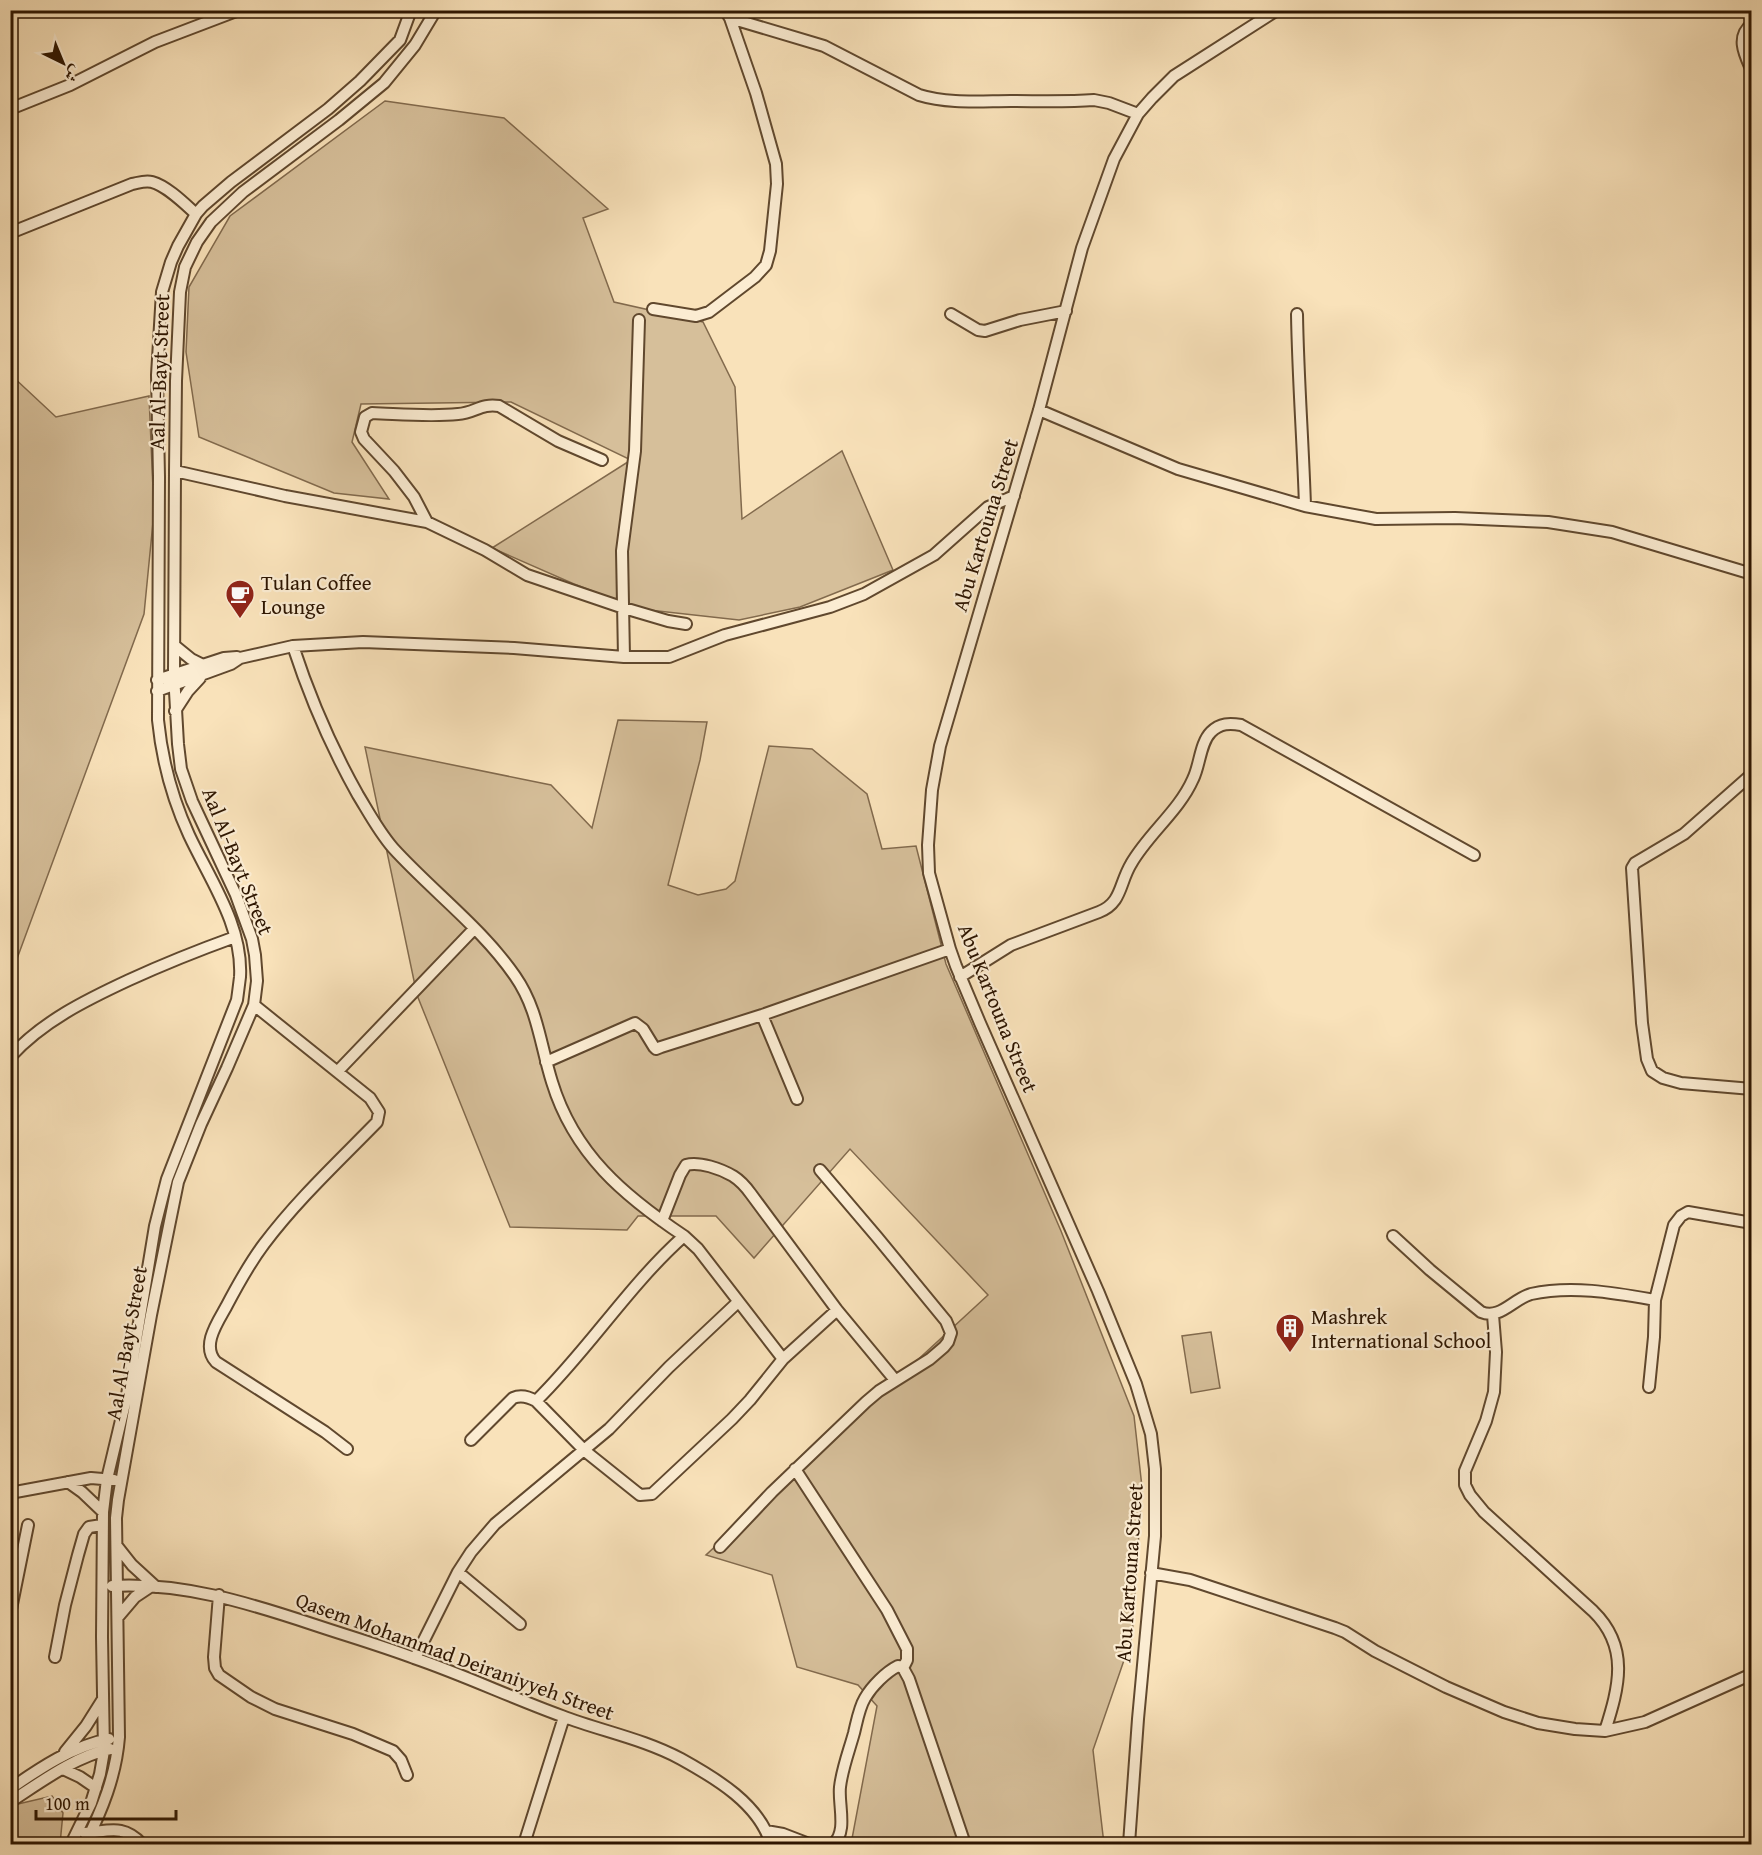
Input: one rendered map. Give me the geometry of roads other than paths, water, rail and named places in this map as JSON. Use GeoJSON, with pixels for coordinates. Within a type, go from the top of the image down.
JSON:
{"type":"FeatureCollection","features":[{"type":"Feature","properties":{"kind":"street"},"geometry":{"type":"LineString","coordinates":[[10,109],[70,85],[155,42],[239,10]]}},
{"type":"Feature","properties":{"kind":"street","name":"Aal Al-Bayt Street"},"geometry":{"type":"LineString","coordinates":[[74,1840],[96,1788],[104,1745],[103,1512],[107,1479],[127,1395],[155,1226],[167,1179],[237,1000],[240,972],[236,937],[222,901],[189,835],[171,788],[161,748],[157,686],[159,477],[157,375],[162,292],[177,246],[196,214],[231,182],[328,109],[360,81],[400,40],[411,10]]}},
{"type":"Feature","properties":{"kind":"street","name":"Aal Al-Bayt Street"},"geometry":{"type":"LineString","coordinates":[[85,1845],[112,1781],[118,1742],[116,1518],[120,1481],[163,1250],[178,1182],[254,1005],[257,981],[252,939],[236,895],[192,801],[181,769],[175,711],[176,381],[180,292],[185,267],[196,242],[210,222],[243,192],[384,83],[415,45],[436,10]]}},
{"type":"Feature","properties":{"kind":"street","name":"Abu Kartouna Street"},"geometry":{"type":"LineString","coordinates":[[1129,1845],[1156,1510],[1151,1434],[1136,1384],[1093,1280],[960,977],[950,949],[929,873],[928,845],[932,790],[944,735],[1039,411],[1082,248],[1114,159],[1138,114],[1161,88],[1188,66],[1276,10]]}},
{"type":"Feature","properties":{"kind":"street"},"geometry":{"type":"LineString","coordinates":[[727,14],[824,46],[926,98],[982,101],[1094,100],[1138,114]]}},
{"type":"Feature","properties":{"kind":"street"},"geometry":{"type":"LineString","coordinates":[[653,309],[696,316],[709,312],[755,277],[766,265],[770,251],[777,184],[776,164],[756,93],[727,14]]}},
{"type":"Feature","properties":{"kind":"street"},"geometry":{"type":"LineString","coordinates":[[1752,24],[1744,30],[1742,37],[1745,56],[1752,71]]}},
{"type":"Feature","properties":{"kind":"street"},"geometry":{"type":"LineString","coordinates":[[10,233],[132,184],[145,181],[153,182],[178,198],[196,214]]}},
{"type":"Feature","properties":{"kind":"street"},"geometry":{"type":"LineString","coordinates":[[951,314],[978,330],[985,331],[1066,311]]}},
{"type":"Feature","properties":{"kind":"street"},"geometry":{"type":"LineString","coordinates":[[1297,314],[1305,506]]}},
{"type":"Feature","properties":{"kind":"street"},"geometry":{"type":"LineString","coordinates":[[624,657],[622,551],[635,451],[639,320]]}},
{"type":"Feature","properties":{"kind":"street"},"geometry":{"type":"LineString","coordinates":[[427,522],[414,497],[394,471],[363,439],[361,432],[365,417],[372,413],[467,414],[483,405],[491,404],[499,406],[558,441],[602,460]]}},
{"type":"Feature","properties":{"kind":"street"},"geometry":{"type":"LineString","coordinates":[[1039,411],[1178,469],[1305,506],[1376,519],[1455,518],[1548,522],[1592,528],[1752,574]]}},
{"type":"Feature","properties":{"kind":"street"},"geometry":{"type":"LineString","coordinates":[[175,471],[285,496],[427,522],[485,550],[521,572],[624,608],[686,624]]}},
{"type":"Feature","properties":{"kind":"street"},"geometry":{"type":"LineString","coordinates":[[157,686],[229,657],[240,658],[293,646],[363,642],[514,648],[624,657],[669,657],[725,635],[854,599],[934,555],[988,507],[1014,496]]}},
{"type":"Feature","properties":{"kind":"street"},"geometry":{"type":"LineString","coordinates":[[175,646],[204,669]]}},
{"type":"Feature","properties":{"kind":"street"},"geometry":{"type":"LineString","coordinates":[[293,646],[317,713],[371,818],[391,846],[474,929],[515,976],[533,1009],[546,1062],[562,1112],[580,1143],[621,1189],[698,1249],[783,1359]]}},
{"type":"Feature","properties":{"kind":"street"},"geometry":{"type":"LineString","coordinates":[[175,711],[204,669]]}},
{"type":"Feature","properties":{"kind":"street"},"geometry":{"type":"LineString","coordinates":[[960,977],[1011,945],[1113,905],[1131,864],[1184,796],[1194,778],[1210,733],[1217,727],[1229,723],[1241,725],[1474,855]]}},
{"type":"Feature","properties":{"kind":"street"},"geometry":{"type":"LineString","coordinates":[[1752,774],[1684,834],[1635,863],[1632,868],[1642,1023],[1647,1059],[1653,1071],[1663,1078],[1681,1083],[1752,1089]]}},
{"type":"Feature","properties":{"kind":"street"},"geometry":{"type":"LineString","coordinates":[[338,1071],[474,929]]}},
{"type":"Feature","properties":{"kind":"street"},"geometry":{"type":"LineString","coordinates":[[10,1057],[40,1029],[71,1008],[165,964],[236,937]]}},
{"type":"Feature","properties":{"kind":"street"},"geometry":{"type":"LineString","coordinates":[[546,1062],[635,1023],[643,1029],[656,1049],[762,1015],[950,949]]}},
{"type":"Feature","properties":{"kind":"street"},"geometry":{"type":"LineString","coordinates":[[254,1005],[359,1087],[375,1104],[379,1113],[376,1122],[262,1247],[227,1305],[209,1346],[211,1357],[347,1449]]}},
{"type":"Feature","properties":{"kind":"street"},"geometry":{"type":"LineString","coordinates":[[762,1015],[797,1099]]}},
{"type":"Feature","properties":{"kind":"street"},"geometry":{"type":"LineString","coordinates":[[662,1221],[686,1165],[698,1164],[733,1176],[751,1194],[837,1310],[895,1380]]}},
{"type":"Feature","properties":{"kind":"street"},"geometry":{"type":"LineString","coordinates":[[720,1547],[795,1469],[866,1402],[895,1380],[940,1352],[948,1342],[950,1330],[946,1321],[820,1170]]}},
{"type":"Feature","properties":{"kind":"street"},"geometry":{"type":"LineString","coordinates":[[1649,1387],[1655,1300],[1674,1225],[1681,1216],[1688,1212],[1752,1223]]}},
{"type":"Feature","properties":{"kind":"street"},"geometry":{"type":"LineString","coordinates":[[536,1401],[579,1354],[630,1292],[684,1236]]}},
{"type":"Feature","properties":{"kind":"street"},"geometry":{"type":"LineString","coordinates":[[1393,1236],[1481,1312],[1493,1315],[1516,1300],[1539,1293],[1572,1290],[1604,1292],[1655,1300]]}},
{"type":"Feature","properties":{"kind":"street"},"geometry":{"type":"LineString","coordinates":[[416,1658],[458,1572],[471,1552],[495,1524],[585,1451],[701,1335],[738,1302]]}},
{"type":"Feature","properties":{"kind":"street"},"geometry":{"type":"LineString","coordinates":[[471,1440],[513,1398],[521,1397],[536,1401],[585,1451],[640,1495],[652,1494],[732,1419],[783,1359],[837,1310]]}},
{"type":"Feature","properties":{"kind":"street"},"geometry":{"type":"LineString","coordinates":[[1493,1315],[1496,1352],[1494,1392],[1486,1422],[1466,1471],[1466,1485],[1470,1496],[1484,1512],[1604,1621],[1614,1638],[1618,1655],[1618,1676],[1613,1708],[1605,1731]]}},
{"type":"Feature","properties":{"kind":"street"},"geometry":{"type":"LineString","coordinates":[[795,1469],[887,1610],[907,1649],[907,1660],[903,1668]]}},
{"type":"Feature","properties":{"kind":"street"},"geometry":{"type":"LineString","coordinates":[[10,1493],[91,1479],[120,1481]]}},
{"type":"Feature","properties":{"kind":"street"},"geometry":{"type":"LineString","coordinates":[[68,1482],[103,1512]]}},
{"type":"Feature","properties":{"kind":"street"},"geometry":{"type":"LineString","coordinates":[[10,1614],[28,1525]]}},
{"type":"Feature","properties":{"kind":"street"},"geometry":{"type":"LineString","coordinates":[[55,1657],[65,1605],[82,1540],[89,1527],[102,1525]]}},
{"type":"Feature","properties":{"kind":"street"},"geometry":{"type":"LineString","coordinates":[[117,1546],[154,1587],[135,1597],[118,1617]]}},
{"type":"Feature","properties":{"kind":"street"},"geometry":{"type":"LineString","coordinates":[[458,1572],[520,1624]]}},
{"type":"Feature","properties":{"kind":"street"},"geometry":{"type":"LineString","coordinates":[[1151,1573],[1190,1580],[1335,1628],[1446,1687],[1504,1712],[1557,1726],[1605,1731],[1645,1722],[1752,1674]]}},
{"type":"Feature","properties":{"kind":"street","name":"Qasem Mohammad Deiraniyyeh Street"},"geometry":{"type":"LineString","coordinates":[[103,1586],[154,1587],[219,1595],[265,1608],[416,1658],[564,1717],[680,1758],[743,1801],[759,1819],[771,1845]]}},
{"type":"Feature","properties":{"kind":"street"},"geometry":{"type":"LineString","coordinates":[[219,1595],[214,1657],[215,1668],[219,1675],[251,1697],[275,1709],[353,1734],[393,1751],[402,1760],[407,1775]]}},
{"type":"Feature","properties":{"kind":"street"},"geometry":{"type":"LineString","coordinates":[[833,1845],[841,1829],[839,1797],[842,1774],[862,1703],[872,1689],[898,1666],[903,1668],[909,1679],[965,1845]]}},
{"type":"Feature","properties":{"kind":"street"},"geometry":{"type":"LineString","coordinates":[[10,1790],[61,1764],[104,1699]]}},
{"type":"Feature","properties":{"kind":"street"},"geometry":{"type":"LineString","coordinates":[[524,1845],[564,1717]]}},
{"type":"Feature","properties":{"kind":"street"},"geometry":{"type":"LineString","coordinates":[[10,1802],[86,1745],[118,1742]]}},
{"type":"Feature","properties":{"kind":"street"},"geometry":{"type":"LineString","coordinates":[[61,1764],[96,1788]]}},
{"type":"Feature","properties":{"kind":"street"},"geometry":{"type":"LineString","coordinates":[[74,1840],[91,1833],[119,1830],[135,1836],[142,1845]]}},
{"type":"Feature","properties":{"kind":"street"},"geometry":{"type":"LineString","coordinates":[[766,1831],[783,1834],[809,1845]]}},
{"type":"Feature","properties":{"kind":"place","name":"Tulan Coffee Lounge"},"geometry":{"type":"Point","coordinates":[240,620]}},
{"type":"Feature","properties":{"kind":"place","name":"Mashrek International School"},"geometry":{"type":"Point","coordinates":[1290,1354]}}]}
